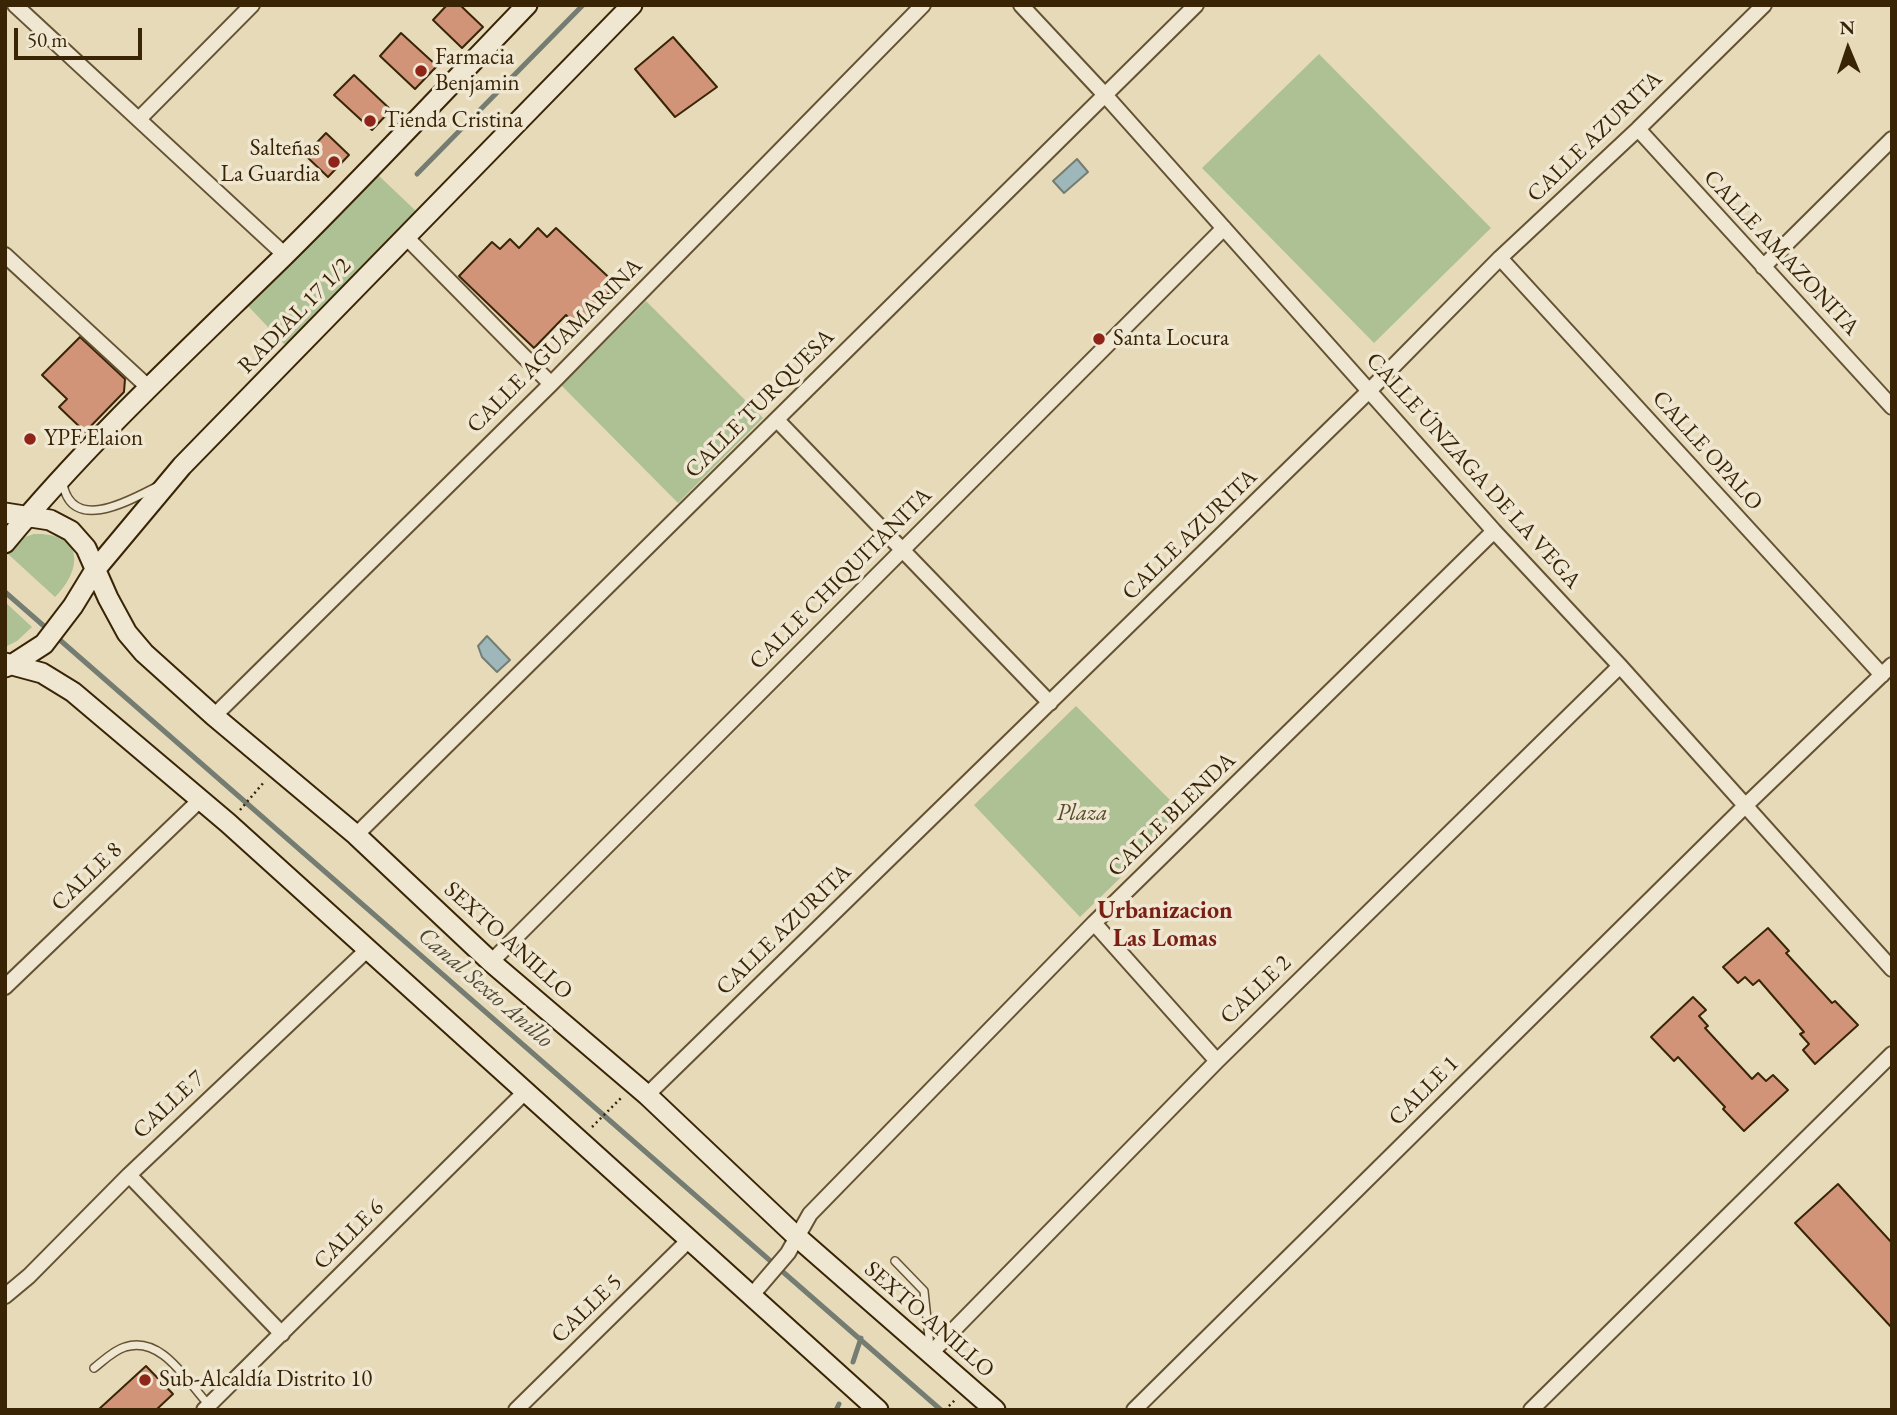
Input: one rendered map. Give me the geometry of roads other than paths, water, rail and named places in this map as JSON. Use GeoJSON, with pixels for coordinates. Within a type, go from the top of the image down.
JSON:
{"type":"FeatureCollection","features":[{"type":"Feature","properties":{"kind":"main road"},"geometry":{"type":"LineString","coordinates":[[5,543],[148,387],[285,255],[527,5]]}},
{"type":"Feature","properties":{"kind":"main road","name":"RADIAL 17 1/2"},"geometry":{"type":"LineString","coordinates":[[8,665],[44,644],[73,606],[94,570],[171,479],[632,5]]}},
{"type":"Feature","properties":{"kind":"main road","name":"SEXTO ANILLO"},"geometry":{"type":"LineString","coordinates":[[5,513],[50,520],[71,531],[86,548],[94,570],[127,633],[144,653],[214,716],[356,835],[491,961],[647,1095],[792,1245],[930,1353],[995,1410]]}},
{"type":"Feature","properties":{"kind":"main road"},"geometry":{"type":"LineString","coordinates":[[8,665],[42,673],[73,692],[200,800],[526,1091],[688,1241],[758,1288],[873,1408]]}},
{"type":"Feature","properties":{"kind":"street"},"geometry":{"type":"LineString","coordinates":[[15,5],[285,255]]}},
{"type":"Feature","properties":{"kind":"street"},"geometry":{"type":"LineString","coordinates":[[139,119],[252,5]]}},
{"type":"Feature","properties":{"kind":"street","name":"CALLE AGUAMARINA"},"geometry":{"type":"LineString","coordinates":[[214,716],[551,384],[923,5]]}},
{"type":"Feature","properties":{"kind":"street","name":"CALLE ÚNZAGA DE LA VEGA"},"geometry":{"type":"LineString","coordinates":[[1021,5],[1892,969]]}},
{"type":"Feature","properties":{"kind":"street","name":"CALLE TURQUESA"},"geometry":{"type":"LineString","coordinates":[[356,835],[1196,5]]}},
{"type":"Feature","properties":{"kind":"street","name":"CALLE AZURITA"},"geometry":{"type":"LineString","coordinates":[[647,1095],[1050,704],[1370,390],[1500,258],[1638,129],[1763,5]]}},
{"type":"Feature","properties":{"kind":"street","name":"CALLE AMAZONITA"},"geometry":{"type":"LineString","coordinates":[[1638,129],[1890,401]]}},
{"type":"Feature","properties":{"kind":"street"},"geometry":{"type":"LineString","coordinates":[[1763,267],[1892,139]]}},
{"type":"Feature","properties":{"kind":"street","name":"CALLE CHIQUITANITA"},"geometry":{"type":"LineString","coordinates":[[491,961],[1224,228]]}},
{"type":"Feature","properties":{"kind":"street"},"geometry":{"type":"LineString","coordinates":[[406,237],[551,384]]}},
{"type":"Feature","properties":{"kind":"street"},"geometry":{"type":"LineString","coordinates":[[5,255],[148,387]]}},
{"type":"Feature","properties":{"kind":"street","name":"CALLE OPALO"},"geometry":{"type":"LineString","coordinates":[[1500,258],[1887,670]]}},
{"type":"Feature","properties":{"kind":"street"},"geometry":{"type":"LineString","coordinates":[[777,420],[1050,704]]}},
{"type":"Feature","properties":{"kind":"street","name":"CALLE BLENDA"},"geometry":{"type":"LineString","coordinates":[[758,1288],[792,1245],[810,1214],[1094,923],[1494,531]]}},
{"type":"Feature","properties":{"kind":"street","name":"CALLE 2"},"geometry":{"type":"LineString","coordinates":[[930,1353],[1217,1061],[1620,666]]}},
{"type":"Feature","properties":{"kind":"street","name":"CALLE 1"},"geometry":{"type":"LineString","coordinates":[[1134,1410],[1746,805],[1887,670]]}},
{"type":"Feature","properties":{"kind":"street","name":"CALLE 8"},"geometry":{"type":"LineString","coordinates":[[5,987],[200,800]]}},
{"type":"Feature","properties":{"kind":"street"},"geometry":{"type":"LineString","coordinates":[[1094,923],[1217,1061]]}},
{"type":"Feature","properties":{"kind":"street","name":"CALLE 7"},"geometry":{"type":"LineString","coordinates":[[5,1296],[367,950]]}},
{"type":"Feature","properties":{"kind":"street"},"geometry":{"type":"LineString","coordinates":[[1531,1410],[1892,1054]]}},
{"type":"Feature","properties":{"kind":"street","name":"CALLE 6"},"geometry":{"type":"LineString","coordinates":[[206,1407],[526,1091]]}},
{"type":"Feature","properties":{"kind":"street"},"geometry":{"type":"LineString","coordinates":[[130,1175],[282,1334]]}},
{"type":"Feature","properties":{"kind":"street","name":"CALLE 5"},"geometry":{"type":"LineString","coordinates":[[516,1410],[688,1241]]}},
{"type":"Feature","properties":{"kind":"lane"},"geometry":{"type":"LineString","coordinates":[[62,480],[65,497],[76,508],[91,510],[121,503],[171,479]]}},
{"type":"Feature","properties":{"kind":"lane"},"geometry":{"type":"LineString","coordinates":[[895,1261],[923,1291],[930,1353]]}},
{"type":"Feature","properties":{"kind":"lane"},"geometry":{"type":"LineString","coordinates":[[93,1368],[124,1347],[140,1345],[156,1348],[206,1407]]}},
{"type":"Feature","properties":{"kind":"water"},"geometry":{"type":"Polygon","coordinates":[[[1077,159],[1088,172],[1064,193],[1053,181],[1077,159]]]}},
{"type":"Feature","properties":{"kind":"water"},"geometry":{"type":"Polygon","coordinates":[[[487,636],[510,660],[497,672],[482,657],[478,646],[487,636]]]}},
{"type":"Feature","properties":{"kind":"waterway"},"geometry":{"type":"LineString","coordinates":[[417,174],[583,5]]}},
{"type":"Feature","properties":{"kind":"waterway","name":"Canal Sexto Anillo"},"geometry":{"type":"LineString","coordinates":[[5,592],[941,1410]]}},
{"type":"Feature","properties":{"kind":"waterway"},"geometry":{"type":"LineString","coordinates":[[853,1362],[861,1338]]}},
{"type":"Feature","properties":{"kind":"waterway"},"geometry":{"type":"LineString","coordinates":[[836,1410],[839,1404]]}},
{"type":"Feature","properties":{"kind":"place","name":"Farmacia Benjamin"},"geometry":{"type":"Point","coordinates":[421,71]}},
{"type":"Feature","properties":{"kind":"place","name":"Tienda Cristina"},"geometry":{"type":"Point","coordinates":[370,121]}},
{"type":"Feature","properties":{"kind":"place","name":"Salteñas La Guardia"},"geometry":{"type":"Point","coordinates":[334,162]}},
{"type":"Feature","properties":{"kind":"place","name":"Santa Locura"},"geometry":{"type":"Point","coordinates":[1099,339]}},
{"type":"Feature","properties":{"kind":"place","name":"YPF Elaion"},"geometry":{"type":"Point","coordinates":[30,439]}},
{"type":"Feature","properties":{"kind":"place","name":"Sub-Alcaldía Distrito 10"},"geometry":{"type":"Point","coordinates":[145,1380]}},
{"type":"Feature","properties":{"kind":"district","name":"Urbanizacion Las Lomas"},"geometry":{"type":"Point","coordinates":[1165,925]}},
{"type":"Feature","properties":{"kind":"park label","name":"Plaza"},"geometry":{"type":"Point","coordinates":[1082,814]}}]}
